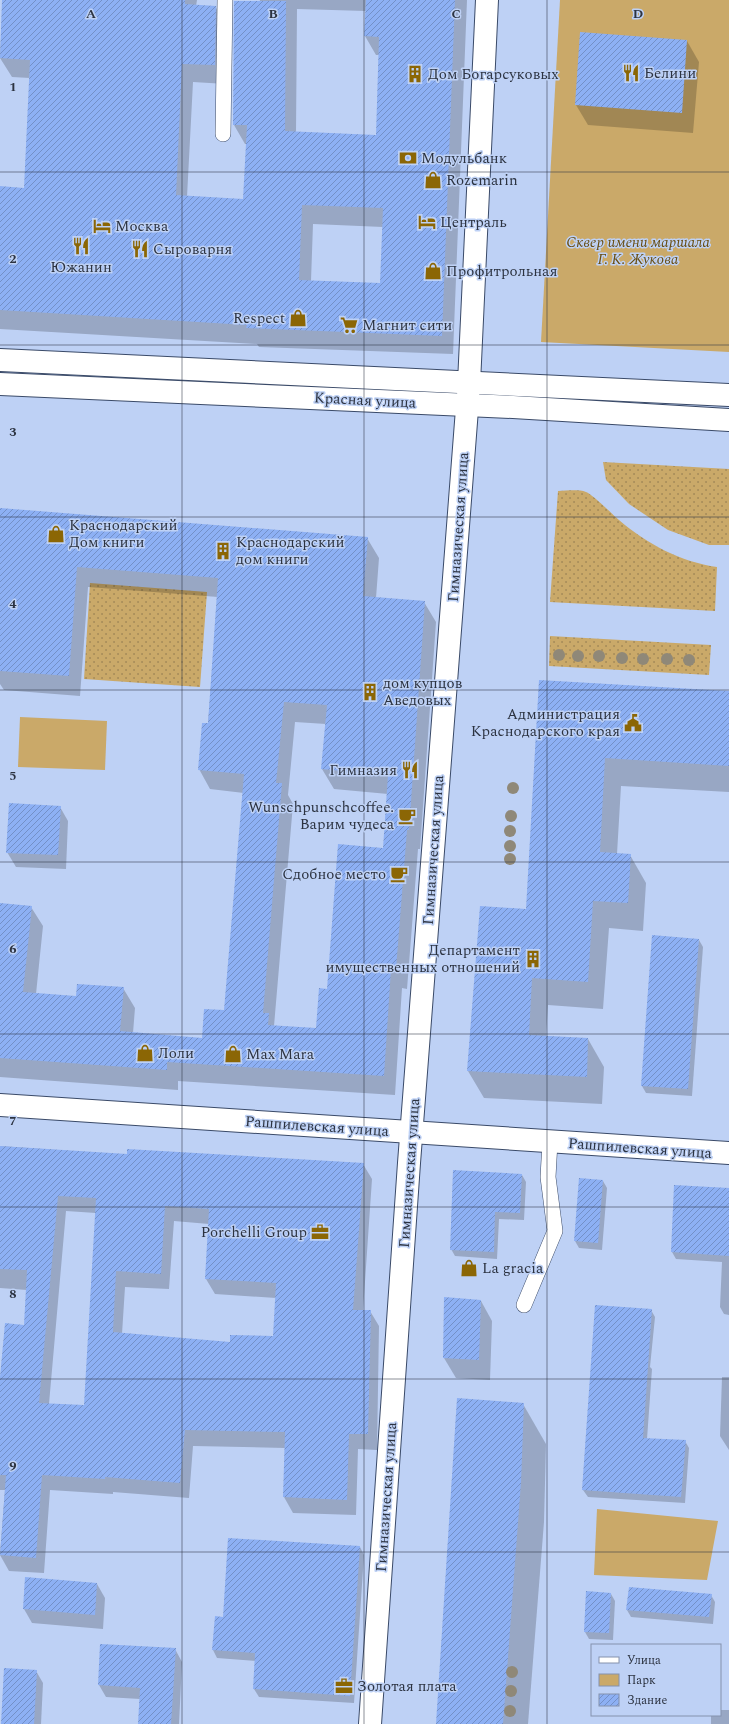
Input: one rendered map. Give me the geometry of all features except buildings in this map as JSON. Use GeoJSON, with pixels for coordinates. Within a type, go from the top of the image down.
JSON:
{"type":"FeatureCollection","features":[{"type":"Feature","properties":{"kind":"street","name":"Гимназическая улица"},"geometry":{"type":"LineString","coordinates":[[370,1724],[412,1132],[468,405],[487,0]]}},
{"type":"Feature","properties":{"kind":"street","name":"Красная улица"},"geometry":{"type":"LineString","coordinates":[[0,360],[729,395]]}},
{"type":"Feature","properties":{"kind":"street","name":"Красная улица"},"geometry":{"type":"LineString","coordinates":[[0,384],[468,405],[729,420]]}},
{"type":"Feature","properties":{"kind":"street","name":"Рашпилевская улица"},"geometry":{"type":"LineString","coordinates":[[0,1105],[729,1154]]}},
{"type":"Feature","properties":{"kind":"lane"},"geometry":{"type":"LineString","coordinates":[[223,134],[225,0]]}},
{"type":"Feature","properties":{"kind":"lane"},"geometry":{"type":"LineString","coordinates":[[524,1305],[555,1231],[548,1177],[550,1142]]}},
{"type":"Feature","properties":{"kind":"green space","name":"Сквер имени маршала Г. К. Жукова"},"geometry":{"type":"Polygon","coordinates":[[[560,0],[729,0],[729,352],[541,342],[560,0]]]}},
{"type":"Feature","properties":{"kind":"green space"},"geometry":{"type":"Polygon","coordinates":[[[603,462],[729,469],[729,545],[709,545],[668,530],[629,504],[606,480],[603,462]]]}},
{"type":"Feature","properties":{"kind":"green space"},"geometry":{"type":"Polygon","coordinates":[[[576,490],[586,492],[630,529],[665,551],[690,561],[717,567],[715,611],[550,602],[558,491],[576,490]]]}},
{"type":"Feature","properties":{"kind":"green space"},"geometry":{"type":"Polygon","coordinates":[[[90,583],[207,592],[200,687],[84,679],[90,583]]]}},
{"type":"Feature","properties":{"kind":"green space"},"geometry":{"type":"Polygon","coordinates":[[[550,636],[711,645],[709,675],[549,666],[550,636]]]}},
{"type":"Feature","properties":{"kind":"green space"},"geometry":{"type":"Polygon","coordinates":[[[20,717],[107,721],[105,770],[18,767],[20,717]]]}},
{"type":"Feature","properties":{"kind":"green space"},"geometry":{"type":"Polygon","coordinates":[[[597,1509],[718,1521],[707,1580],[594,1575],[597,1509]]]}},
{"type":"Feature","properties":{"kind":"place","name":"Белини"},"geometry":{"type":"Point","coordinates":[631,73]}},
{"type":"Feature","properties":{"kind":"place","name":"Дом Богарсуковых"},"geometry":{"type":"Point","coordinates":[415,74]}},
{"type":"Feature","properties":{"kind":"place","name":"Модульбанк"},"geometry":{"type":"Point","coordinates":[408,158]}},
{"type":"Feature","properties":{"kind":"place","name":"Rozemarin"},"geometry":{"type":"Point","coordinates":[433,180]}},
{"type":"Feature","properties":{"kind":"place","name":"Централь"},"geometry":{"type":"Point","coordinates":[427,222]}},
{"type":"Feature","properties":{"kind":"place","name":"Москва"},"geometry":{"type":"Point","coordinates":[102,226]}},
{"type":"Feature","properties":{"kind":"place","name":"Южанин"},"geometry":{"type":"Point","coordinates":[81,246]}},
{"type":"Feature","properties":{"kind":"place","name":"Сыроварня"},"geometry":{"type":"Point","coordinates":[140,249]}},
{"type":"Feature","properties":{"kind":"place","name":"Профитрольная"},"geometry":{"type":"Point","coordinates":[433,271]}},
{"type":"Feature","properties":{"kind":"place","name":"Respect"},"geometry":{"type":"Point","coordinates":[298,318]}},
{"type":"Feature","properties":{"kind":"place","name":"Магнит сити"},"geometry":{"type":"Point","coordinates":[349,325]}},
{"type":"Feature","properties":{"kind":"place","name":"Краснодарский Дом книги"},"geometry":{"type":"Point","coordinates":[56,534]}},
{"type":"Feature","properties":{"kind":"place","name":"Краснодарский дом книги"},"geometry":{"type":"Point","coordinates":[223,551]}},
{"type":"Feature","properties":{"kind":"place","name":"дом купцов Аведовых"},"geometry":{"type":"Point","coordinates":[370,692]}},
{"type":"Feature","properties":{"kind":"place","name":"Администрация Краснодарского края"},"geometry":{"type":"Point","coordinates":[633,723]}},
{"type":"Feature","properties":{"kind":"place","name":"Гимназия"},"geometry":{"type":"Point","coordinates":[410,770]}},
{"type":"Feature","properties":{"kind":"place","name":"Wunschpunschcoffee. Варим чудеса"},"geometry":{"type":"Point","coordinates":[407,816]}},
{"type":"Feature","properties":{"kind":"place","name":"Сдобное место"},"geometry":{"type":"Point","coordinates":[399,874]}},
{"type":"Feature","properties":{"kind":"place","name":"Департамент имущественных отношений"},"geometry":{"type":"Point","coordinates":[533,959]}},
{"type":"Feature","properties":{"kind":"place","name":"Лоли"},"geometry":{"type":"Point","coordinates":[145,1053]}},
{"type":"Feature","properties":{"kind":"place","name":"Max Mara"},"geometry":{"type":"Point","coordinates":[233,1054]}},
{"type":"Feature","properties":{"kind":"place","name":"Porchelli Group"},"geometry":{"type":"Point","coordinates":[320,1232]}},
{"type":"Feature","properties":{"kind":"place","name":"La gracia"},"geometry":{"type":"Point","coordinates":[469,1268]}},
{"type":"Feature","properties":{"kind":"place","name":"Золотая плата"},"geometry":{"type":"Point","coordinates":[344,1686]}}]}
